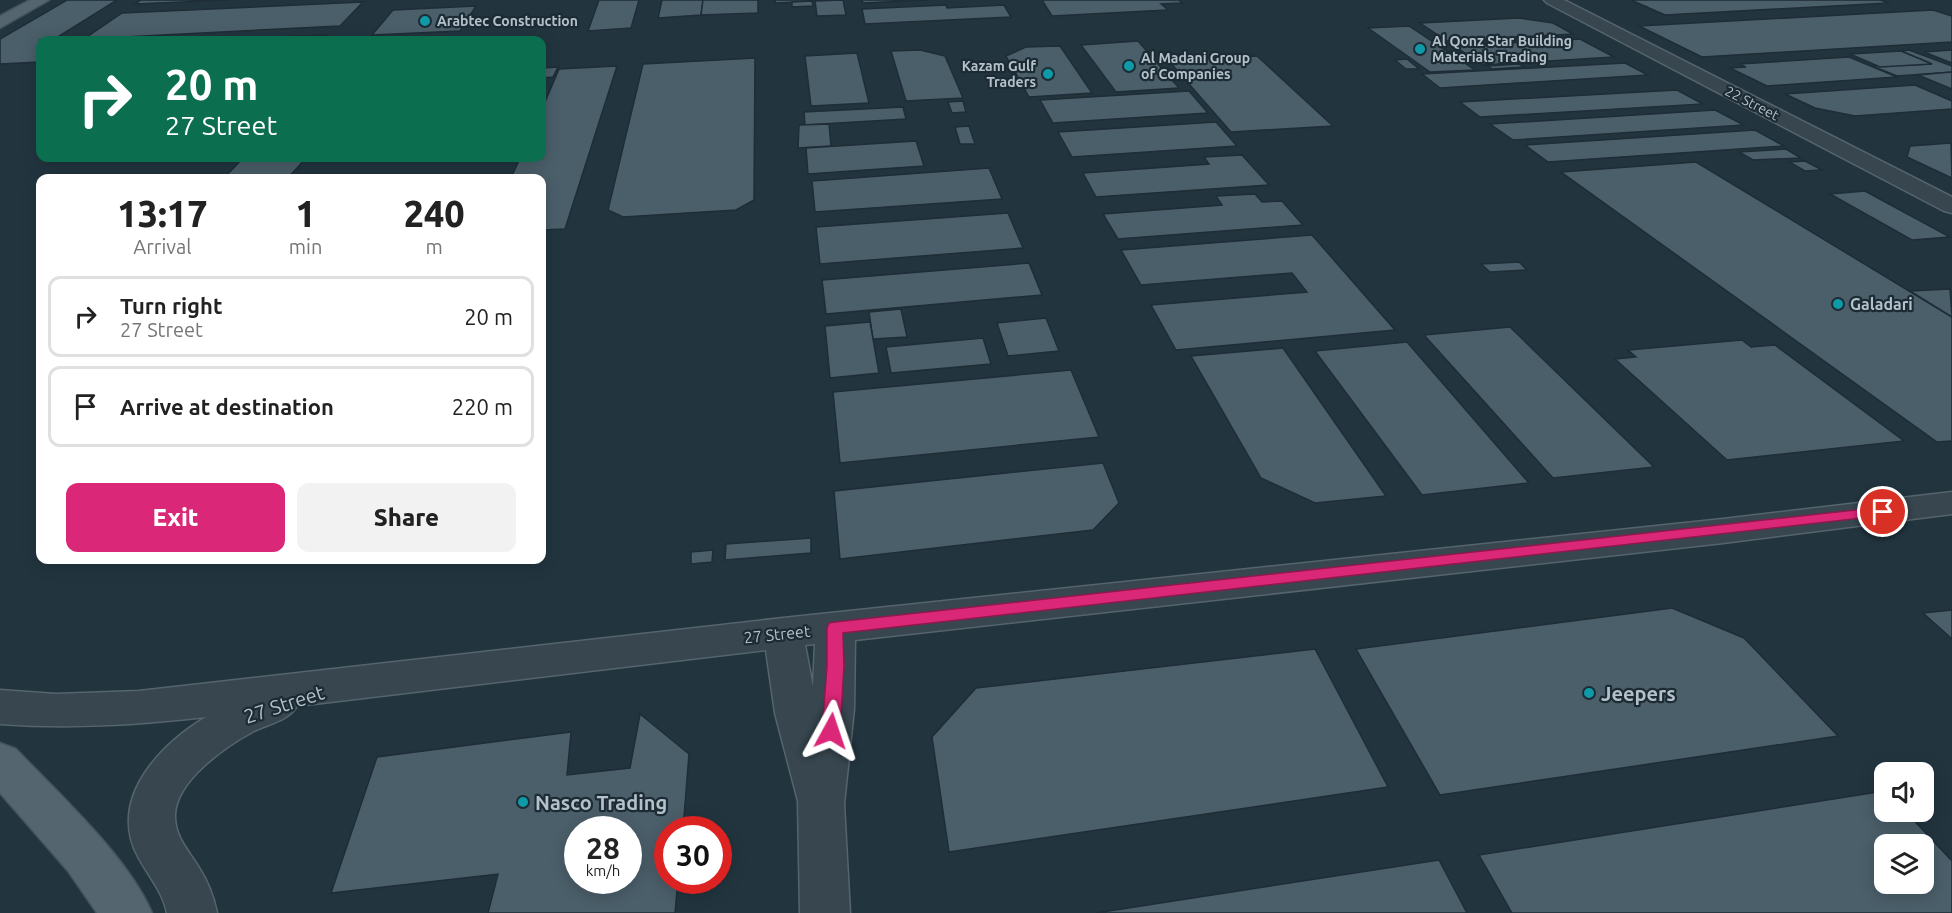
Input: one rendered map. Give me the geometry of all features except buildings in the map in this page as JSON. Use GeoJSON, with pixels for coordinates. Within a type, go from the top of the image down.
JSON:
{"type":"FeatureCollection","features":[{"type":"Feature","properties":{"kind":"main road"},"geometry":{"type":"LineString","coordinates":[[0,8],[15,0]]}},
{"type":"Feature","properties":{"kind":"main road"},"geometry":{"type":"LineString","coordinates":[[0,23],[41,0]]}},
{"type":"Feature","properties":{"kind":"main road"},"geometry":{"type":"LineString","coordinates":[[0,762],[85,856],[127,913]]}},
{"type":"Feature","properties":{"kind":"street","name":"22 Street"},"geometry":{"type":"LineString","coordinates":[[1552,0],[1952,206]]}},
{"type":"Feature","properties":{"kind":"street","name":"27 Street"},"geometry":{"type":"LineString","coordinates":[[0,706],[56,711],[150,707],[783,633],[1711,532],[1952,503]]}},
{"type":"Feature","properties":{"kind":"street"},"geometry":{"type":"LineString","coordinates":[[825,913],[821,804],[833,709],[835,628]]}},
{"type":"Feature","properties":{"kind":"street"},"geometry":{"type":"LineString","coordinates":[[783,633],[796,713],[821,804]]}},
{"type":"Feature","properties":{"kind":"street","name":"27 Street"},"geometry":{"type":"LineString","coordinates":[[192,913],[183,887],[156,840],[152,823],[154,804],[163,784],[177,765],[195,747],[241,716],[354,682]]}},
{"type":"Feature","properties":{"kind":"place","name":"Arabtec Construction"},"geometry":{"type":"Point","coordinates":[425,21]}},
{"type":"Feature","properties":{"kind":"place","name":"Al Qonz Star Building Materials Trading"},"geometry":{"type":"Point","coordinates":[1420,49]}},
{"type":"Feature","properties":{"kind":"place","name":"Al Madani Group of Companies"},"geometry":{"type":"Point","coordinates":[1129,66]}},
{"type":"Feature","properties":{"kind":"place","name":"Kazam Gulf Traders"},"geometry":{"type":"Point","coordinates":[1048,74]}},
{"type":"Feature","properties":{"kind":"place","name":"Galadari"},"geometry":{"type":"Point","coordinates":[1838,304]}},
{"type":"Feature","properties":{"kind":"place","name":"Jeepers"},"geometry":{"type":"Point","coordinates":[1589,693]}},
{"type":"Feature","properties":{"kind":"place","name":"Nasco Trading"},"geometry":{"type":"Point","coordinates":[523,802]}},
{"type":"Feature","properties":{"kind":"route"},"geometry":{"type":"LineString","coordinates":[[831,731],[836,666],[835,628],[1883,512]]}}]}
